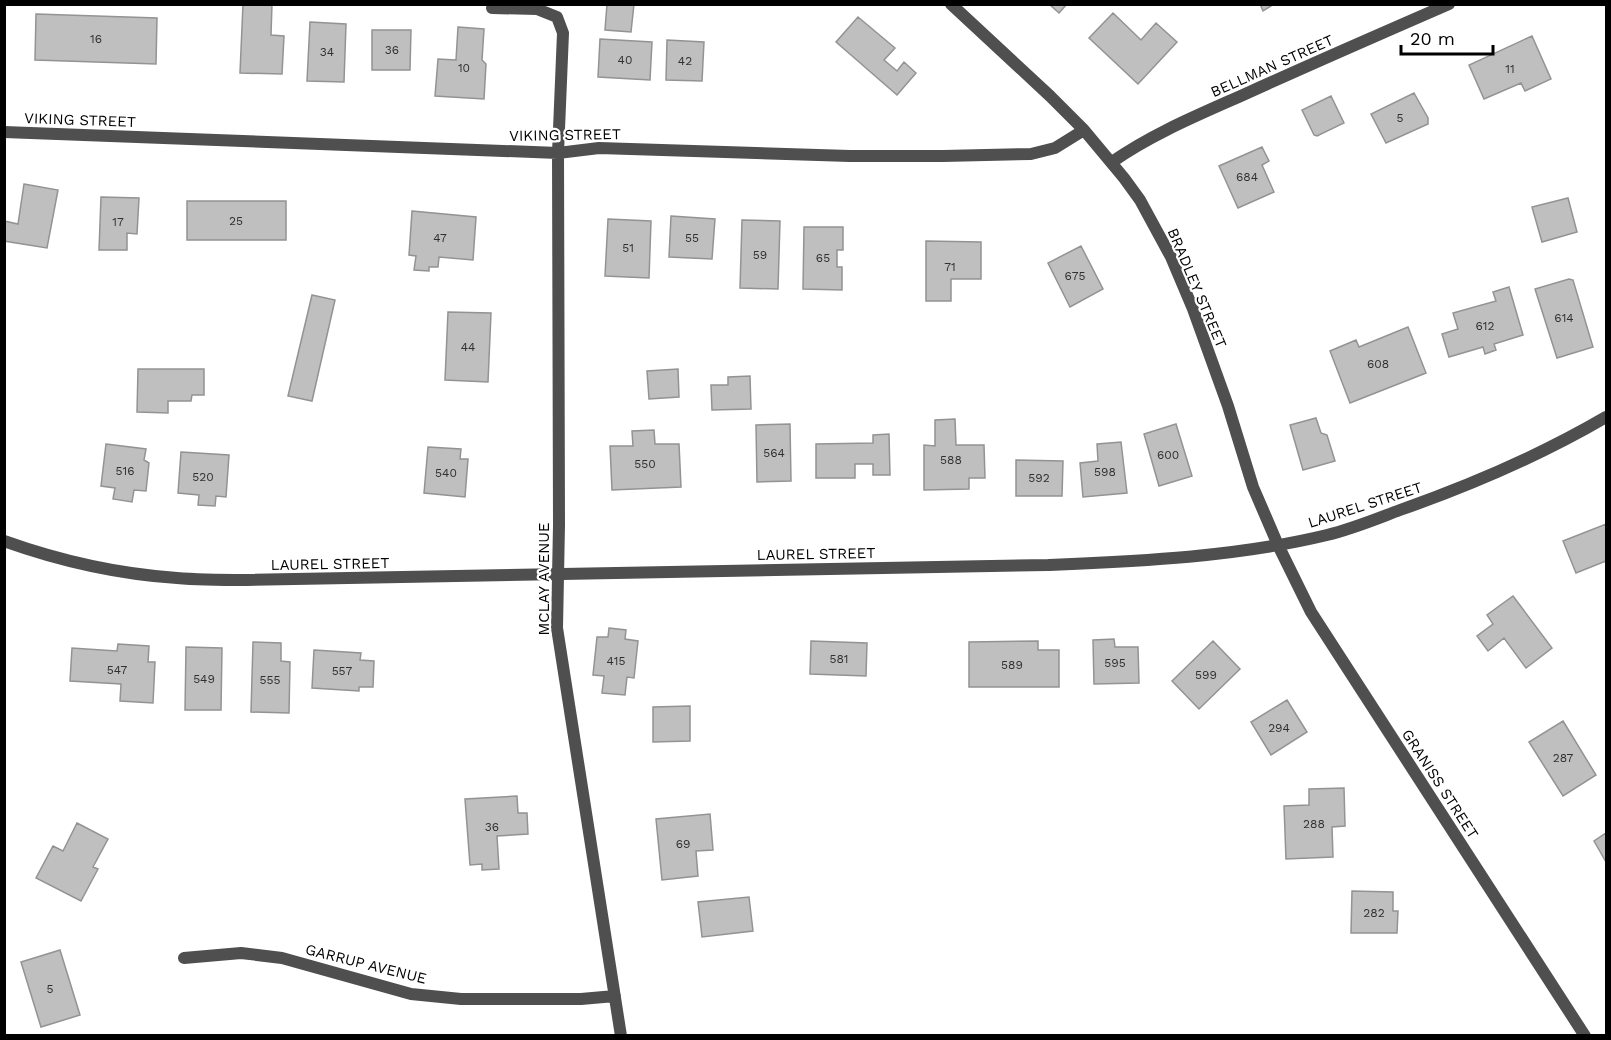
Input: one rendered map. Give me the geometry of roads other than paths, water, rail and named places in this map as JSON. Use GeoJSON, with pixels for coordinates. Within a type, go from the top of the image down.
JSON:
{"type":"FeatureCollection","features":[{"type":"Feature","properties":{"kind":"street","name":"BRADLEY STREET"},"geometry":{"type":"LineString","coordinates":[[951,4],[1084,130],[1112,162],[1140,200],[1171,257],[1193,309],[1228,406],[1253,487],[1278,545]]}},
{"type":"Feature","properties":{"kind":"street","name":"BELLMAN STREET"},"geometry":{"type":"LineString","coordinates":[[1112,162],[1137,145],[1196,116],[1449,4]]}},
{"type":"Feature","properties":{"kind":"street","name":"MCLAY AVENUE"},"geometry":{"type":"LineString","coordinates":[[492,8],[537,9],[557,17],[562,33],[558,153],[557,628],[621,1035]]}},
{"type":"Feature","properties":{"kind":"street","name":"VIKING STREET"},"geometry":{"type":"LineString","coordinates":[[4,132],[558,153],[599,148],[850,156],[943,156],[1031,154],[1055,148],[1084,130]]}},
{"type":"Feature","properties":{"kind":"street","name":"LAUREL STREET"},"geometry":{"type":"LineString","coordinates":[[4,541],[91,567],[178,579],[558,575],[1138,561],[1216,554],[1329,535],[1435,498],[1536,455],[1606,417]]}},
{"type":"Feature","properties":{"kind":"street","name":"GRANISS STREET"},"geometry":{"type":"LineString","coordinates":[[1278,545],[1311,612],[1585,1035]]}},
{"type":"Feature","properties":{"kind":"street","name":"GARRUP AVENUE"},"geometry":{"type":"LineString","coordinates":[[184,958],[241,953],[282,958],[411,994],[461,999],[581,999],[615,996]]}}]}
